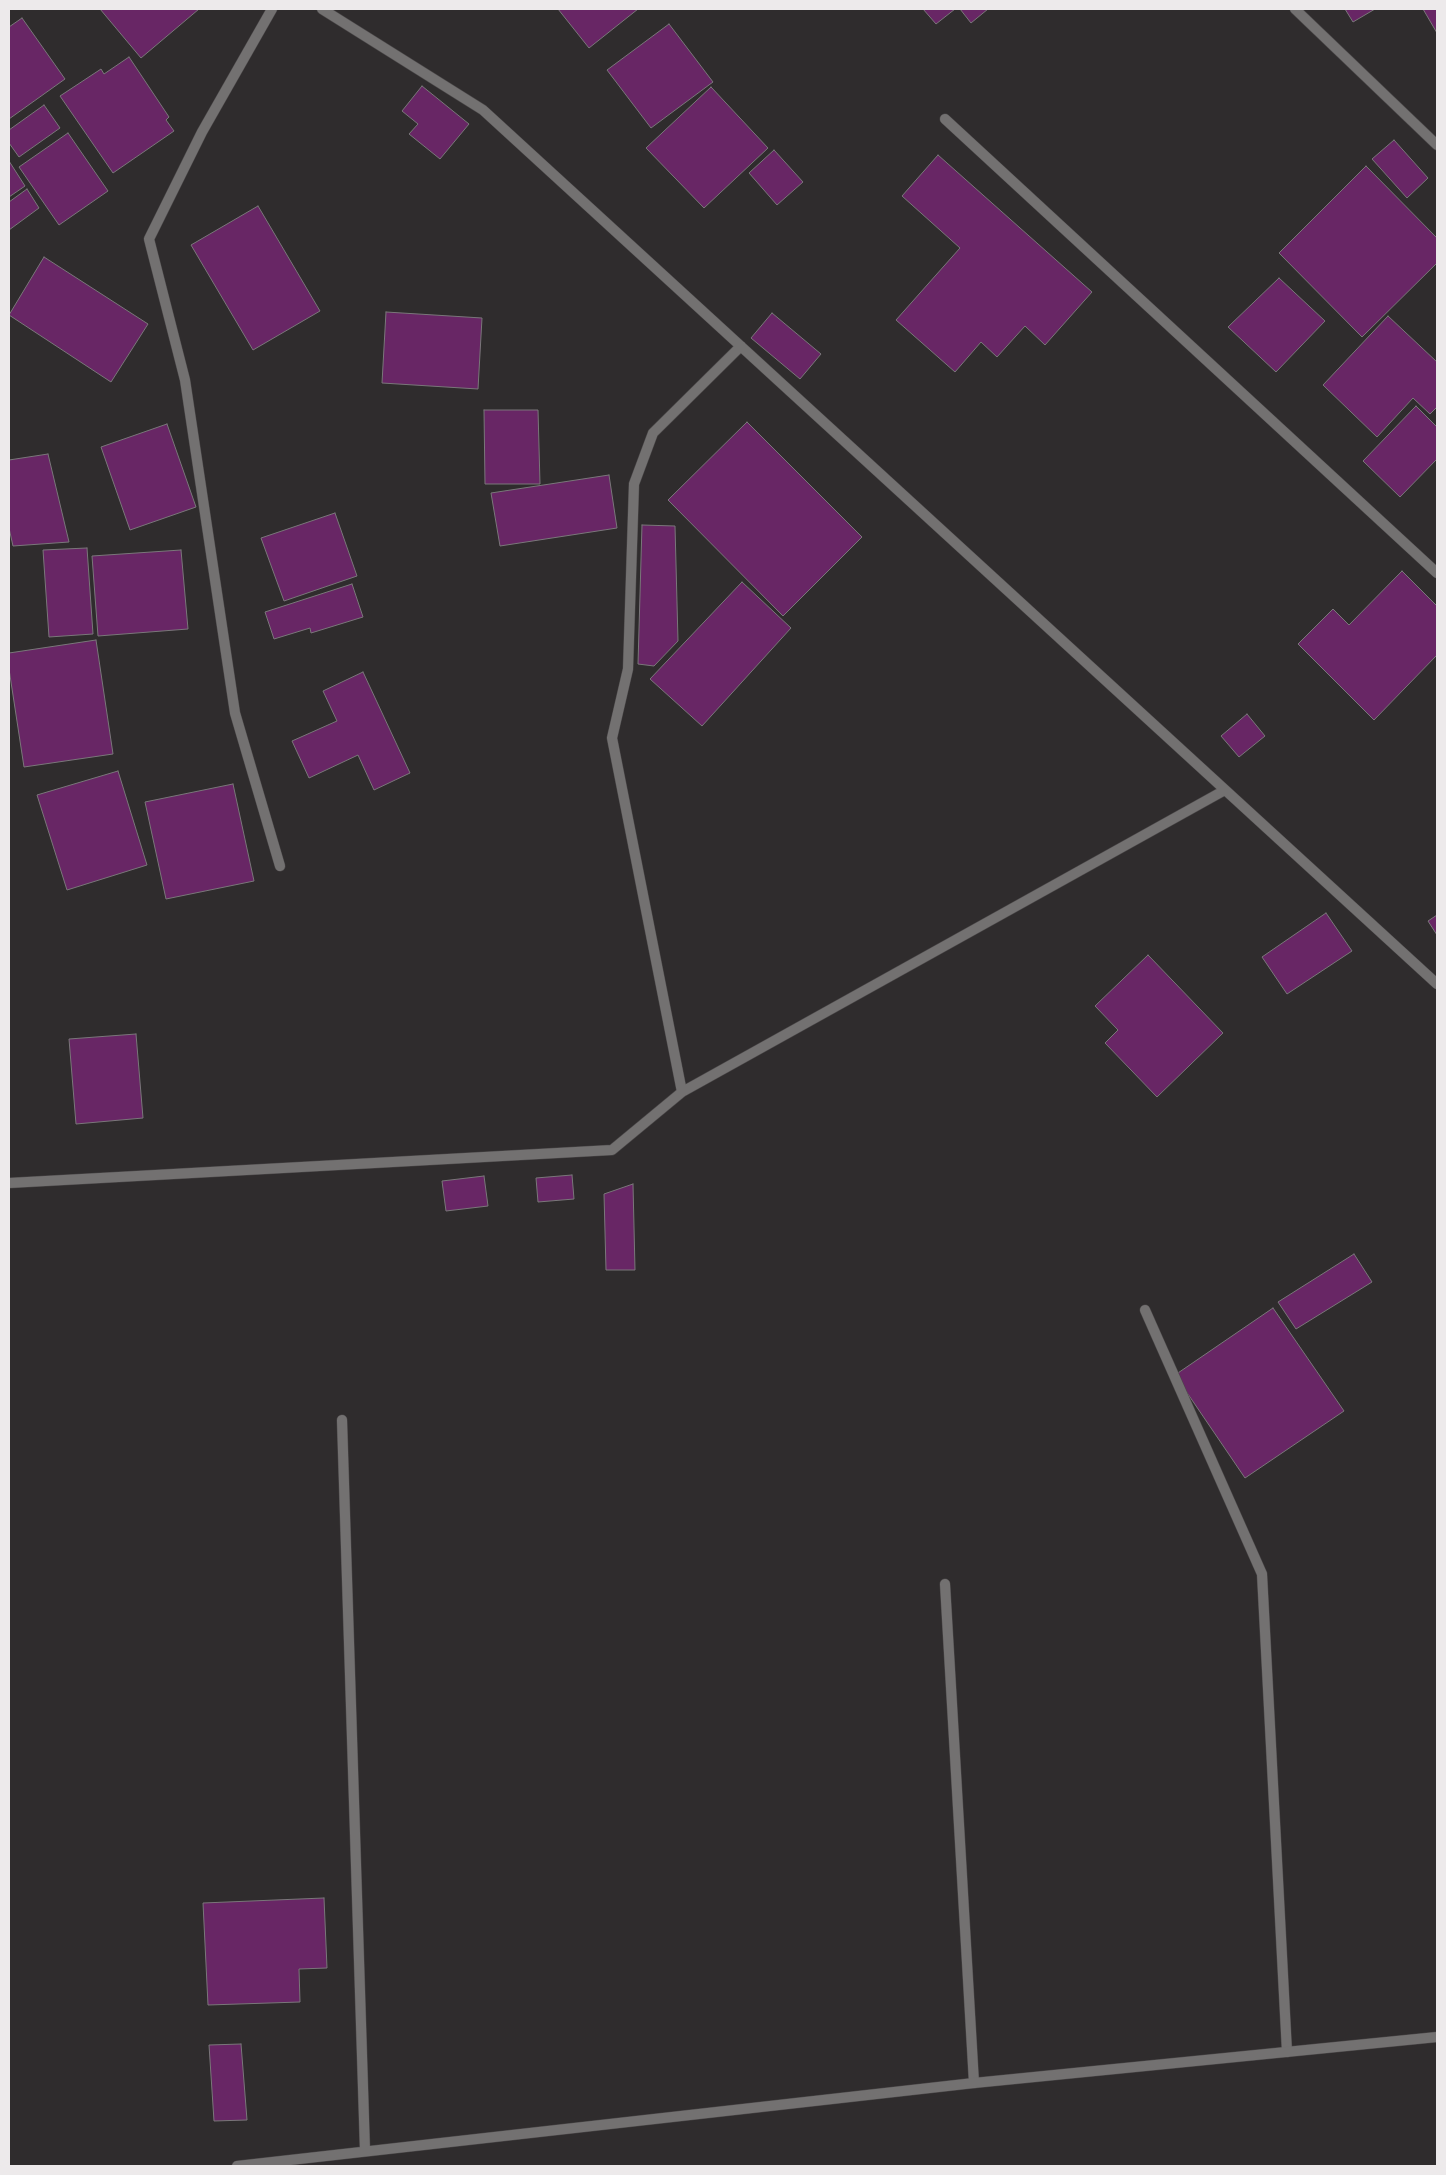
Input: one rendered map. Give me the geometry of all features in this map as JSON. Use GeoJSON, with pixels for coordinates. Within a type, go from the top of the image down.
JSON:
{"type":"FeatureCollection","features":[{"type":"Feature","properties":{"kind":"street"},"geometry":{"type":"LineString","coordinates":[[272,9],[202,132],[149,239],[185,380],[235,713],[280,866]]}},
{"type":"Feature","properties":{"kind":"street"},"geometry":{"type":"LineString","coordinates":[[322,9],[483,110],[1437,984]]}},
{"type":"Feature","properties":{"kind":"street"},"geometry":{"type":"LineString","coordinates":[[1295,9],[1437,145]]}},
{"type":"Feature","properties":{"kind":"street"},"geometry":{"type":"LineString","coordinates":[[945,119],[1437,574]]}},
{"type":"Feature","properties":{"kind":"street"},"geometry":{"type":"LineString","coordinates":[[682,1092],[612,738],[628,669],[634,484],[653,433],[741,346]]}},
{"type":"Feature","properties":{"kind":"street"},"geometry":{"type":"LineString","coordinates":[[9,1183],[612,1150],[682,1092],[1225,790]]}},
{"type":"Feature","properties":{"kind":"street"},"geometry":{"type":"LineString","coordinates":[[1145,1310],[1262,1574],[1287,2052]]}},
{"type":"Feature","properties":{"kind":"street"},"geometry":{"type":"LineString","coordinates":[[342,1420],[365,2151]]}},
{"type":"Feature","properties":{"kind":"street"},"geometry":{"type":"LineString","coordinates":[[945,1584],[974,2083]]}},
{"type":"Feature","properties":{"kind":"street"},"geometry":{"type":"LineString","coordinates":[[238,2166],[974,2083],[1437,2037]]}},
{"type":"Feature","properties":{"kind":"building"},"geometry":{"type":"Polygon","coordinates":[[[100,9],[199,9],[141,58],[100,9]]]}},
{"type":"Feature","properties":{"kind":"building"},"geometry":{"type":"Polygon","coordinates":[[[558,9],[638,9],[589,48],[558,9]]]}},
{"type":"Feature","properties":{"kind":"building"},"geometry":{"type":"Polygon","coordinates":[[[923,9],[955,9],[936,24],[923,9]]]}},
{"type":"Feature","properties":{"kind":"building"},"geometry":{"type":"Polygon","coordinates":[[[960,9],[988,9],[971,23],[960,9]]]}},
{"type":"Feature","properties":{"kind":"building"},"geometry":{"type":"Polygon","coordinates":[[[1345,9],[1375,9],[1353,22],[1345,9]]]}},
{"type":"Feature","properties":{"kind":"building"},"geometry":{"type":"Polygon","coordinates":[[[1423,9],[1437,9],[1437,33],[1423,9]]]}},
{"type":"Feature","properties":{"kind":"building"},"geometry":{"type":"Polygon","coordinates":[[[22,18],[65,79],[9,119],[9,27],[22,18]]]}},
{"type":"Feature","properties":{"kind":"building"},"geometry":{"type":"Polygon","coordinates":[[[669,24],[713,82],[651,128],[607,70],[669,24]]]}},
{"type":"Feature","properties":{"kind":"building"},"geometry":{"type":"Polygon","coordinates":[[[129,57],[169,117],[166,120],[174,131],[113,173],[60,96],[101,69],[104,74],[129,57]]]}},
{"type":"Feature","properties":{"kind":"building"},"geometry":{"type":"Polygon","coordinates":[[[422,86],[469,124],[440,159],[409,134],[418,124],[402,111],[422,86]]]}},
{"type":"Feature","properties":{"kind":"building"},"geometry":{"type":"Polygon","coordinates":[[[711,87],[768,148],[704,208],[646,148],[711,87]]]}},
{"type":"Feature","properties":{"kind":"building"},"geometry":{"type":"Polygon","coordinates":[[[44,105],[60,128],[19,157],[9,143],[9,130],[44,105]]]}},
{"type":"Feature","properties":{"kind":"building"},"geometry":{"type":"Polygon","coordinates":[[[68,133],[108,191],[59,225],[19,167],[68,133]]]}},
{"type":"Feature","properties":{"kind":"building"},"geometry":{"type":"Polygon","coordinates":[[[1394,140],[1428,178],[1407,198],[1372,159],[1394,140]]]}},
{"type":"Feature","properties":{"kind":"building"},"geometry":{"type":"Polygon","coordinates":[[[774,150],[803,182],[777,205],[749,173],[774,150]]]}},
{"type":"Feature","properties":{"kind":"building"},"geometry":{"type":"Polygon","coordinates":[[[938,155],[1092,292],[1045,345],[1025,326],[997,357],[981,342],[955,372],[896,320],[960,248],[902,196],[938,155]]]}},
{"type":"Feature","properties":{"kind":"building"},"geometry":{"type":"Polygon","coordinates":[[[9,161],[25,186],[9,197],[9,161]]]}},
{"type":"Feature","properties":{"kind":"building"},"geometry":{"type":"Polygon","coordinates":[[[1366,166],[1437,238],[1437,263],[1362,337],[1279,253],[1366,166]]]}},
{"type":"Feature","properties":{"kind":"building"},"geometry":{"type":"Polygon","coordinates":[[[27,189],[39,208],[9,230],[9,202],[27,189]]]}},
{"type":"Feature","properties":{"kind":"building"},"geometry":{"type":"Polygon","coordinates":[[[258,206],[320,311],[253,350],[191,245],[258,206]]]}},
{"type":"Feature","properties":{"kind":"building"},"geometry":{"type":"Polygon","coordinates":[[[44,257],[148,324],[111,382],[9,315],[44,257]]]}},
{"type":"Feature","properties":{"kind":"building"},"geometry":{"type":"Polygon","coordinates":[[[1279,278],[1325,321],[1276,372],[1228,327],[1279,278]]]}},
{"type":"Feature","properties":{"kind":"building"},"geometry":{"type":"Polygon","coordinates":[[[386,312],[482,318],[478,389],[382,383],[386,312]]]}},
{"type":"Feature","properties":{"kind":"building"},"geometry":{"type":"Polygon","coordinates":[[[772,313],[821,354],[800,379],[751,338],[772,313]]]}},
{"type":"Feature","properties":{"kind":"building"},"geometry":{"type":"Polygon","coordinates":[[[1388,316],[1437,362],[1437,407],[1430,414],[1413,398],[1377,437],[1323,385],[1388,316]]]}},
{"type":"Feature","properties":{"kind":"building"},"geometry":{"type":"Polygon","coordinates":[[[1416,406],[1437,427],[1437,459],[1400,497],[1363,461],[1416,406]]]}},
{"type":"Feature","properties":{"kind":"building"},"geometry":{"type":"Polygon","coordinates":[[[484,410],[538,410],[540,484],[485,484],[484,410]]]}},
{"type":"Feature","properties":{"kind":"building"},"geometry":{"type":"Polygon","coordinates":[[[747,422],[862,537],[783,616],[668,500],[747,422]]]}},
{"type":"Feature","properties":{"kind":"building"},"geometry":{"type":"Polygon","coordinates":[[[167,424],[196,507],[130,530],[101,447],[167,424]]]}},
{"type":"Feature","properties":{"kind":"building"},"geometry":{"type":"Polygon","coordinates":[[[48,454],[69,542],[13,546],[9,528],[9,460],[48,454]]]}},
{"type":"Feature","properties":{"kind":"building"},"geometry":{"type":"Polygon","coordinates":[[[609,475],[617,528],[500,546],[491,493],[609,475]]]}},
{"type":"Feature","properties":{"kind":"building"},"geometry":{"type":"Polygon","coordinates":[[[335,513],[357,576],[284,601],[261,538],[335,513]]]}},
{"type":"Feature","properties":{"kind":"building"},"geometry":{"type":"Polygon","coordinates":[[[642,525],[675,526],[678,641],[654,666],[638,664],[642,525]]]}},
{"type":"Feature","properties":{"kind":"building"},"geometry":{"type":"Polygon","coordinates":[[[87,548],[93,634],[49,637],[43,550],[87,548]]]}},
{"type":"Feature","properties":{"kind":"building"},"geometry":{"type":"Polygon","coordinates":[[[181,550],[188,629],[98,636],[92,556],[181,550]]]}},
{"type":"Feature","properties":{"kind":"building"},"geometry":{"type":"Polygon","coordinates":[[[1402,571],[1437,606],[1437,655],[1374,720],[1298,644],[1333,609],[1349,625],[1402,571]]]}},
{"type":"Feature","properties":{"kind":"building"},"geometry":{"type":"Polygon","coordinates":[[[742,582],[791,628],[702,726],[650,679],[742,582]]]}},
{"type":"Feature","properties":{"kind":"building"},"geometry":{"type":"Polygon","coordinates":[[[352,584],[363,617],[311,633],[310,628],[274,639],[265,612],[352,584]]]}},
{"type":"Feature","properties":{"kind":"building"},"geometry":{"type":"Polygon","coordinates":[[[96,640],[113,754],[24,767],[9,669],[9,653],[96,640]]]}},
{"type":"Feature","properties":{"kind":"building"},"geometry":{"type":"Polygon","coordinates":[[[363,672],[410,773],[374,790],[358,755],[309,778],[292,741],[337,721],[323,691],[363,672]]]}},
{"type":"Feature","properties":{"kind":"building"},"geometry":{"type":"Polygon","coordinates":[[[1247,714],[1265,736],[1239,757],[1221,736],[1247,714]]]}},
{"type":"Feature","properties":{"kind":"building"},"geometry":{"type":"Polygon","coordinates":[[[118,771],[147,865],[67,890],[37,795],[118,771]]]}},
{"type":"Feature","properties":{"kind":"building"},"geometry":{"type":"Polygon","coordinates":[[[233,784],[254,881],[166,899],[145,802],[233,784]]]}},
{"type":"Feature","properties":{"kind":"building"},"geometry":{"type":"Polygon","coordinates":[[[1326,913],[1352,951],[1287,994],[1262,957],[1326,913]]]}},
{"type":"Feature","properties":{"kind":"building"},"geometry":{"type":"Polygon","coordinates":[[[1437,915],[1437,935],[1428,921],[1437,915]]]}},
{"type":"Feature","properties":{"kind":"building"},"geometry":{"type":"Polygon","coordinates":[[[1148,955],[1223,1033],[1157,1097],[1105,1043],[1118,1030],[1095,1006],[1148,955]]]}},
{"type":"Feature","properties":{"kind":"building"},"geometry":{"type":"Polygon","coordinates":[[[136,1034],[143,1118],[76,1124],[69,1039],[136,1034]]]}},
{"type":"Feature","properties":{"kind":"building"},"geometry":{"type":"Polygon","coordinates":[[[572,1175],[574,1199],[538,1202],[536,1178],[572,1175]]]}},
{"type":"Feature","properties":{"kind":"building"},"geometry":{"type":"Polygon","coordinates":[[[484,1176],[488,1206],[446,1211],[442,1181],[484,1176]]]}},
{"type":"Feature","properties":{"kind":"building"},"geometry":{"type":"Polygon","coordinates":[[[633,1184],[635,1270],[606,1270],[604,1194],[633,1184]]]}},
{"type":"Feature","properties":{"kind":"building"},"geometry":{"type":"Polygon","coordinates":[[[1354,1254],[1372,1282],[1296,1329],[1278,1302],[1354,1254]]]}},
{"type":"Feature","properties":{"kind":"building"},"geometry":{"type":"Polygon","coordinates":[[[1273,1308],[1344,1411],[1245,1478],[1175,1375],[1273,1308]]]}},
{"type":"Feature","properties":{"kind":"building"},"geometry":{"type":"Polygon","coordinates":[[[324,1898],[327,1968],[299,1969],[300,2002],[208,2005],[203,1903],[324,1898]]]}},
{"type":"Feature","properties":{"kind":"building"},"geometry":{"type":"Polygon","coordinates":[[[241,2044],[247,2120],[214,2121],[209,2045],[241,2044]]]}}]}
